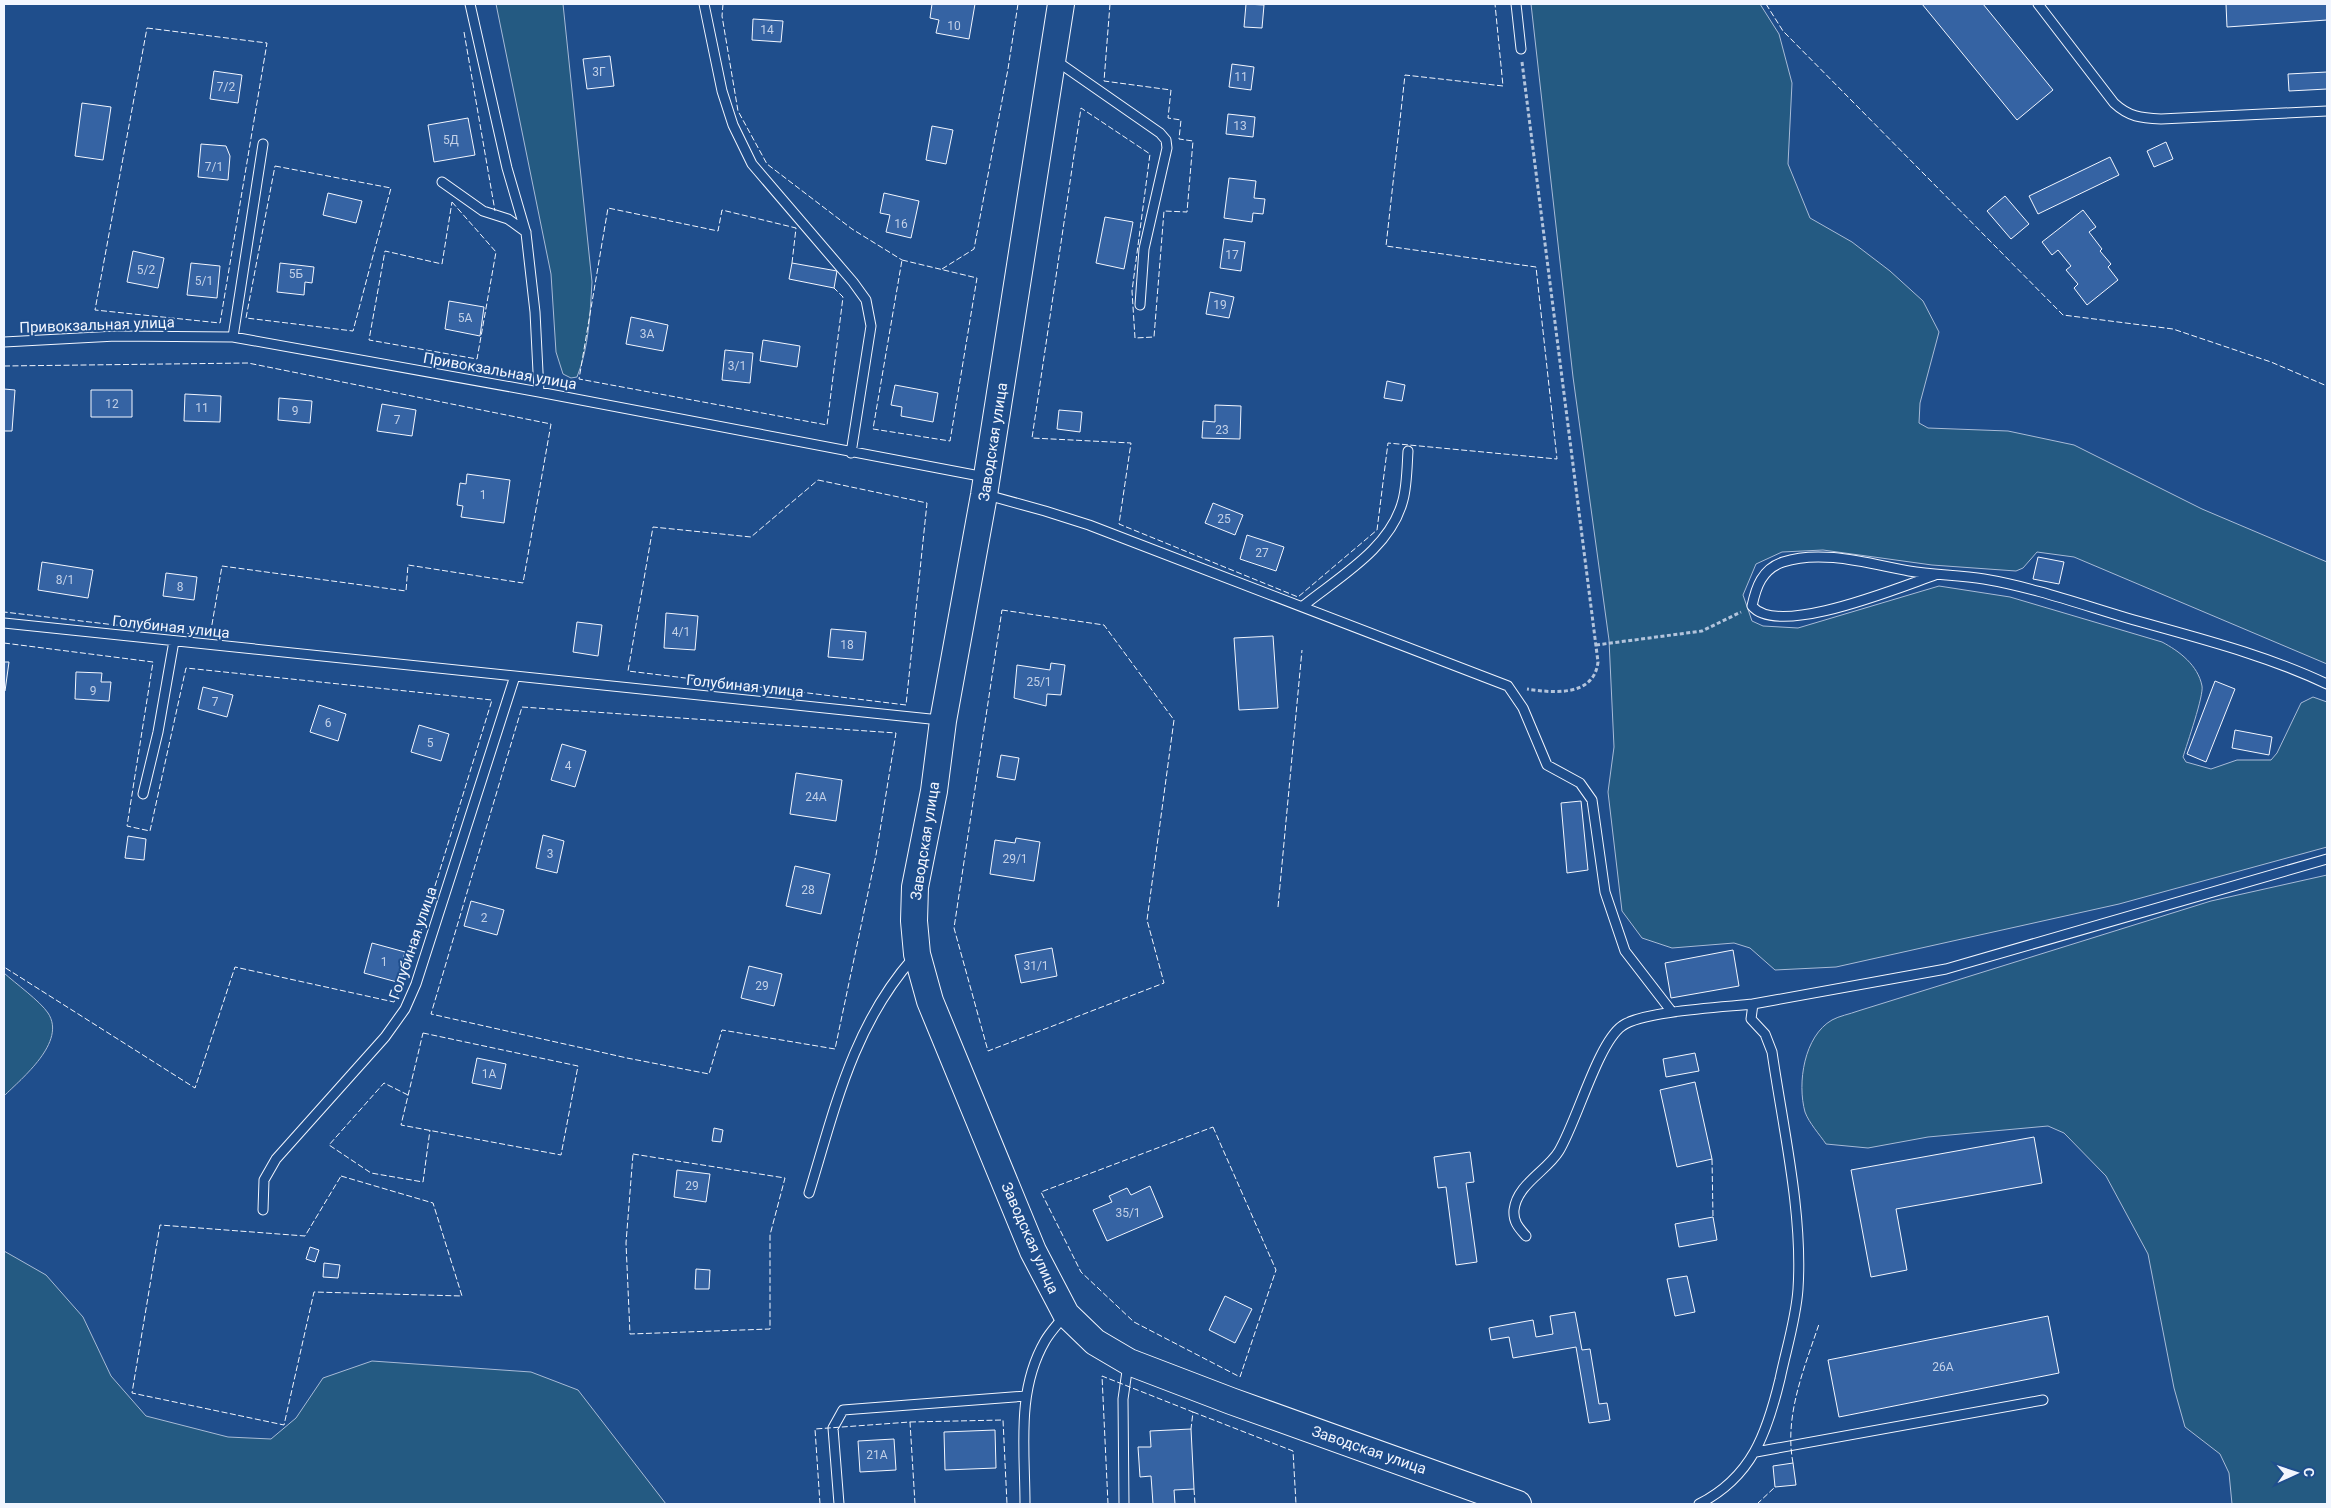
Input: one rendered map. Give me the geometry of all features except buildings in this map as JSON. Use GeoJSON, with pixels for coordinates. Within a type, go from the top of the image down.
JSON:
{"type":"FeatureCollection","features":[{"type":"Feature","properties":{"kind":"street","name":"Заводская улица"},"geometry":{"type":"LineString","coordinates":[[1061,4],[986,486],[943,721],[934,791],[915,887],[914,921],[917,954],[930,1001],[1033,1251],[1066,1314],[1095,1342],[1128,1362],[1485,1498],[1518,1504]]}},
{"type":"Feature","properties":{"kind":"lane"},"geometry":{"type":"LineString","coordinates":[[470,4],[507,168],[526,232],[535,312],[539,392]]}},
{"type":"Feature","properties":{"kind":"lane"},"geometry":{"type":"LineString","coordinates":[[704,4],[722,91],[733,125],[752,164],[866,300],[871,326],[851,453]]}},
{"type":"Feature","properties":{"kind":"lane"},"geometry":{"type":"LineString","coordinates":[[1516,4],[1521,49]]}},
{"type":"Feature","properties":{"kind":"lane"},"geometry":{"type":"LineString","coordinates":[[2038,4],[2114,103],[2124,112],[2135,117],[2161,119],[2327,111]]}},
{"type":"Feature","properties":{"kind":"lane"},"geometry":{"type":"LineString","coordinates":[[1053,58],[1160,133],[1166,140],[1167,148],[1144,249],[1140,305]]}},
{"type":"Feature","properties":{"kind":"lane"},"geometry":{"type":"LineString","coordinates":[[233,336],[263,144]]}},
{"type":"Feature","properties":{"kind":"lane"},"geometry":{"type":"LineString","coordinates":[[442,182],[482,211],[508,219],[526,232]]}},
{"type":"Feature","properties":{"kind":"lane","name":"Привокзальная улица"},"geometry":{"type":"LineString","coordinates":[[4,342],[116,336],[233,336],[539,392],[851,453],[986,486],[1508,686]]}},
{"type":"Feature","properties":{"kind":"lane"},"geometry":{"type":"LineString","coordinates":[[1303,606],[1377,547],[1390,528],[1399,514],[1404,499],[1408,451]]}},
{"type":"Feature","properties":{"kind":"lane"},"geometry":{"type":"LineString","coordinates":[[1935,575],[1816,614],[1773,618],[1762,615],[1752,606],[1755,589],[1765,574],[1782,562],[1798,558],[1836,559],[1935,575],[1985,580],[2080,604],[2278,664],[2327,684]]}},
{"type":"Feature","properties":{"kind":"lane","name":"Голубиная улица"},"geometry":{"type":"LineString","coordinates":[[4,623],[943,721]]}},
{"type":"Feature","properties":{"kind":"lane"},"geometry":{"type":"LineString","coordinates":[[143,794],[158,732],[174,641]]}},
{"type":"Feature","properties":{"kind":"lane","name":"Голубиная улица"},"geometry":{"type":"LineString","coordinates":[[263,1210],[264,1180],[276,1159],[385,1036],[405,1009],[416,984],[515,676]]}},
{"type":"Feature","properties":{"kind":"lane"},"geometry":{"type":"LineString","coordinates":[[1508,686],[1523,708],[1547,765],[1580,783],[1592,800],[1605,892],[1625,950],[1672,1012]]}},
{"type":"Feature","properties":{"kind":"lane"},"geometry":{"type":"LineString","coordinates":[[1526,1236],[1515,1224],[1514,1210],[1520,1194],[1559,1152],[1607,1043],[1622,1025],[1672,1012],[1753,1004],[1946,969],[2327,859]]}},
{"type":"Feature","properties":{"kind":"lane"},"geometry":{"type":"LineString","coordinates":[[809,1193],[844,1079],[862,1033],[874,1009],[917,954]]}},
{"type":"Feature","properties":{"kind":"lane"},"geometry":{"type":"LineString","coordinates":[[1699,1504],[1739,1475],[1756,1452],[1767,1426],[1792,1326],[1798,1291],[1799,1259],[1795,1214],[1772,1052],[1766,1034],[1752,1019],[1753,1004]]}},
{"type":"Feature","properties":{"kind":"lane"},"geometry":{"type":"LineString","coordinates":[[1025,1504],[1023,1428],[1026,1396],[1037,1358],[1046,1341],[1066,1314]]}},
{"type":"Feature","properties":{"kind":"lane"},"geometry":{"type":"LineString","coordinates":[[1124,1504],[1123,1399],[1128,1362]]}},
{"type":"Feature","properties":{"kind":"lane"},"geometry":{"type":"LineString","coordinates":[[839,1504],[833,1428],[843,1410],[1026,1396]]}},
{"type":"Feature","properties":{"kind":"lane"},"geometry":{"type":"LineString","coordinates":[[1756,1452],[2043,1400]]}},
{"type":"Feature","properties":{"kind":"path"},"geometry":{"type":"LineString","coordinates":[[1508,686],[1559,692],[1579,688],[1595,674],[1598,662],[1521,49]]}},
{"type":"Feature","properties":{"kind":"path"},"geometry":{"type":"LineString","coordinates":[[1596,645],[1702,631],[1712,628],[1752,606]]}},
{"type":"Feature","properties":{"kind":"shaded area"},"geometry":{"type":"Polygon","coordinates":[[[496,4],[563,4],[592,282],[590,319],[584,354],[577,377],[571,378],[563,374],[556,352],[551,274],[496,4]]]}},
{"type":"Feature","properties":{"kind":"shaded area"},"geometry":{"type":"Polygon","coordinates":[[[1531,4],[1760,4],[1779,34],[1792,83],[1788,164],[1810,218],[1852,242],[1890,271],[1923,301],[1939,332],[1920,403],[1919,423],[1928,428],[2008,431],[2074,445],[2202,509],[2327,562],[2327,664],[2074,557],[2037,552],[2023,568],[2016,571],[1932,565],[1823,550],[1782,552],[1756,564],[1743,595],[1752,621],[1763,626],[1798,628],[1939,586],[2010,597],[2162,642],[2187,660],[2200,678],[2202,691],[2183,757],[2186,762],[2211,769],[2237,760],[2271,760],[2277,753],[2301,703],[2313,697],[2327,702],[2327,847],[2119,904],[1836,967],[1775,970],[1750,948],[1734,943],[1672,948],[1642,938],[1622,911],[1608,792],[1614,747],[1609,640],[1573,377],[1531,4]]]}},
{"type":"Feature","properties":{"kind":"shaded area"},"geometry":{"type":"Polygon","coordinates":[[[2327,875],[2327,1504],[2232,1504],[2229,1473],[2220,1454],[2185,1427],[2174,1388],[2148,1254],[2106,1176],[2064,1133],[2048,1126],[1928,1137],[1868,1148],[1826,1144],[1805,1112],[1802,1088],[1803,1074],[1809,1048],[1815,1037],[1822,1027],[1838,1017],[2211,901],[2327,875]]]}},
{"type":"Feature","properties":{"kind":"shaded area"},"geometry":{"type":"Polygon","coordinates":[[[4,973],[48,1013],[52,1024],[52,1036],[40,1059],[4,1096],[4,973]]]}},
{"type":"Feature","properties":{"kind":"shaded area"},"geometry":{"type":"Polygon","coordinates":[[[4,1251],[46,1275],[83,1317],[111,1376],[146,1416],[228,1437],[271,1439],[296,1418],[323,1378],[372,1361],[531,1372],[578,1390],[666,1504],[4,1504],[4,1251]]]}},
{"type":"Feature","properties":{"kind":"fence"},"geometry":{"type":"LineString","coordinates":[[723,4],[722,16],[738,111],[767,164],[852,229],[902,260]]}},
{"type":"Feature","properties":{"kind":"fence"},"geometry":{"type":"LineString","coordinates":[[942,269],[974,249],[1008,69],[1018,4]]}},
{"type":"Feature","properties":{"kind":"fence"},"geometry":{"type":"LineString","coordinates":[[1110,4],[1104,81],[1171,90],[1168,118],[1181,120],[1179,139],[1193,141],[1187,212],[1164,211],[1154,337],[1135,338],[1132,291],[1150,154],[1081,108],[1032,438],[1131,443],[1119,524],[1298,597],[1377,530],[1388,443],[1557,459],[1536,267],[1386,246],[1405,75],[1503,86],[1495,4]]}},
{"type":"Feature","properties":{"kind":"fence"},"geometry":{"type":"LineString","coordinates":[[1766,4],[1783,31],[2063,315],[2173,329],[2271,362],[2327,386]]}},
{"type":"Feature","properties":{"kind":"fence"},"geometry":{"type":"LineString","coordinates":[[147,28],[267,43],[220,323],[95,310],[147,28]]}},
{"type":"Feature","properties":{"kind":"fence"},"geometry":{"type":"LineString","coordinates":[[464,32],[495,211]]}},
{"type":"Feature","properties":{"kind":"fence"},"geometry":{"type":"LineString","coordinates":[[275,166],[391,188],[353,331],[246,318],[275,166]]}},
{"type":"Feature","properties":{"kind":"fence"},"geometry":{"type":"LineString","coordinates":[[452,202],[496,252],[477,359],[369,340],[385,251],[442,264],[452,202]]}},
{"type":"Feature","properties":{"kind":"fence"},"geometry":{"type":"LineString","coordinates":[[792,263],[796,228],[722,210],[718,231],[608,208],[579,379],[827,425],[843,297],[834,288]]}},
{"type":"Feature","properties":{"kind":"fence"},"geometry":{"type":"LineString","coordinates":[[902,260],[977,278],[950,441],[873,429],[902,260]]}},
{"type":"Feature","properties":{"kind":"fence"},"geometry":{"type":"LineString","coordinates":[[4,366],[248,363],[551,424],[523,583],[408,565],[406,591],[222,566],[210,636],[4,612]]}},
{"type":"Feature","properties":{"kind":"fence"},"geometry":{"type":"LineString","coordinates":[[818,480],[927,503],[906,705],[628,671],[653,527],[751,537],[818,480]]}},
{"type":"Feature","properties":{"kind":"fence"},"geometry":{"type":"LineString","coordinates":[[1002,610],[1104,625],[1174,720],[1147,920],[1164,983],[988,1051],[954,928],[1002,610]]}},
{"type":"Feature","properties":{"kind":"fence"},"geometry":{"type":"LineString","coordinates":[[4,643],[153,662],[127,826],[150,831],[186,668],[492,700],[416,948],[394,1002],[235,967],[195,1088],[4,967]]}},
{"type":"Feature","properties":{"kind":"fence"},"geometry":{"type":"LineString","coordinates":[[1278,907],[1302,650]]}},
{"type":"Feature","properties":{"kind":"fence"},"geometry":{"type":"LineString","coordinates":[[522,707],[896,733],[876,855],[835,1049],[722,1030],[709,1074],[627,1058],[431,1014],[522,707]]}},
{"type":"Feature","properties":{"kind":"fence"},"geometry":{"type":"LineString","coordinates":[[423,1033],[578,1066],[561,1155],[401,1125],[423,1033]]}},
{"type":"Feature","properties":{"kind":"fence"},"geometry":{"type":"LineString","coordinates":[[408,1095],[384,1083],[329,1145],[371,1173],[423,1182],[430,1130]]}},
{"type":"Feature","properties":{"kind":"fence"},"geometry":{"type":"LineString","coordinates":[[1213,1127],[1276,1270],[1240,1377],[1134,1322],[1081,1272],[1041,1192],[1213,1127]]}},
{"type":"Feature","properties":{"kind":"fence"},"geometry":{"type":"LineString","coordinates":[[633,1154],[785,1178],[770,1235],[770,1329],[630,1334],[626,1243],[633,1154]]}},
{"type":"Feature","properties":{"kind":"fence"},"geometry":{"type":"LineString","coordinates":[[1712,1159],[1713,1217]]}},
{"type":"Feature","properties":{"kind":"fence"},"geometry":{"type":"LineString","coordinates":[[341,1176],[433,1203],[462,1296],[314,1292],[284,1425],[132,1393],[160,1225],[305,1236],[341,1176]]}},
{"type":"Feature","properties":{"kind":"fence"},"geometry":{"type":"LineString","coordinates":[[1793,1463],[1791,1445],[1793,1410],[1802,1375],[1819,1324]]}},
{"type":"Feature","properties":{"kind":"fence"},"geometry":{"type":"LineString","coordinates":[[1108,1504],[1102,1376],[1193,1412],[1191,1429]]}},
{"type":"Feature","properties":{"kind":"fence"},"geometry":{"type":"LineString","coordinates":[[1193,1412],[1293,1451],[1296,1504]]}},
{"type":"Feature","properties":{"kind":"fence"},"geometry":{"type":"LineString","coordinates":[[910,1422],[1003,1420],[1007,1504]]}},
{"type":"Feature","properties":{"kind":"fence"},"geometry":{"type":"LineString","coordinates":[[820,1504],[815,1429],[910,1422],[915,1504]]}},
{"type":"Feature","properties":{"kind":"fence"},"geometry":{"type":"LineString","coordinates":[[1757,1504],[1775,1487]]}},
{"type":"Feature","properties":{"kind":"fence"},"geometry":{"type":"LineString","coordinates":[[1194,1489],[1195,1504]]}}]}
